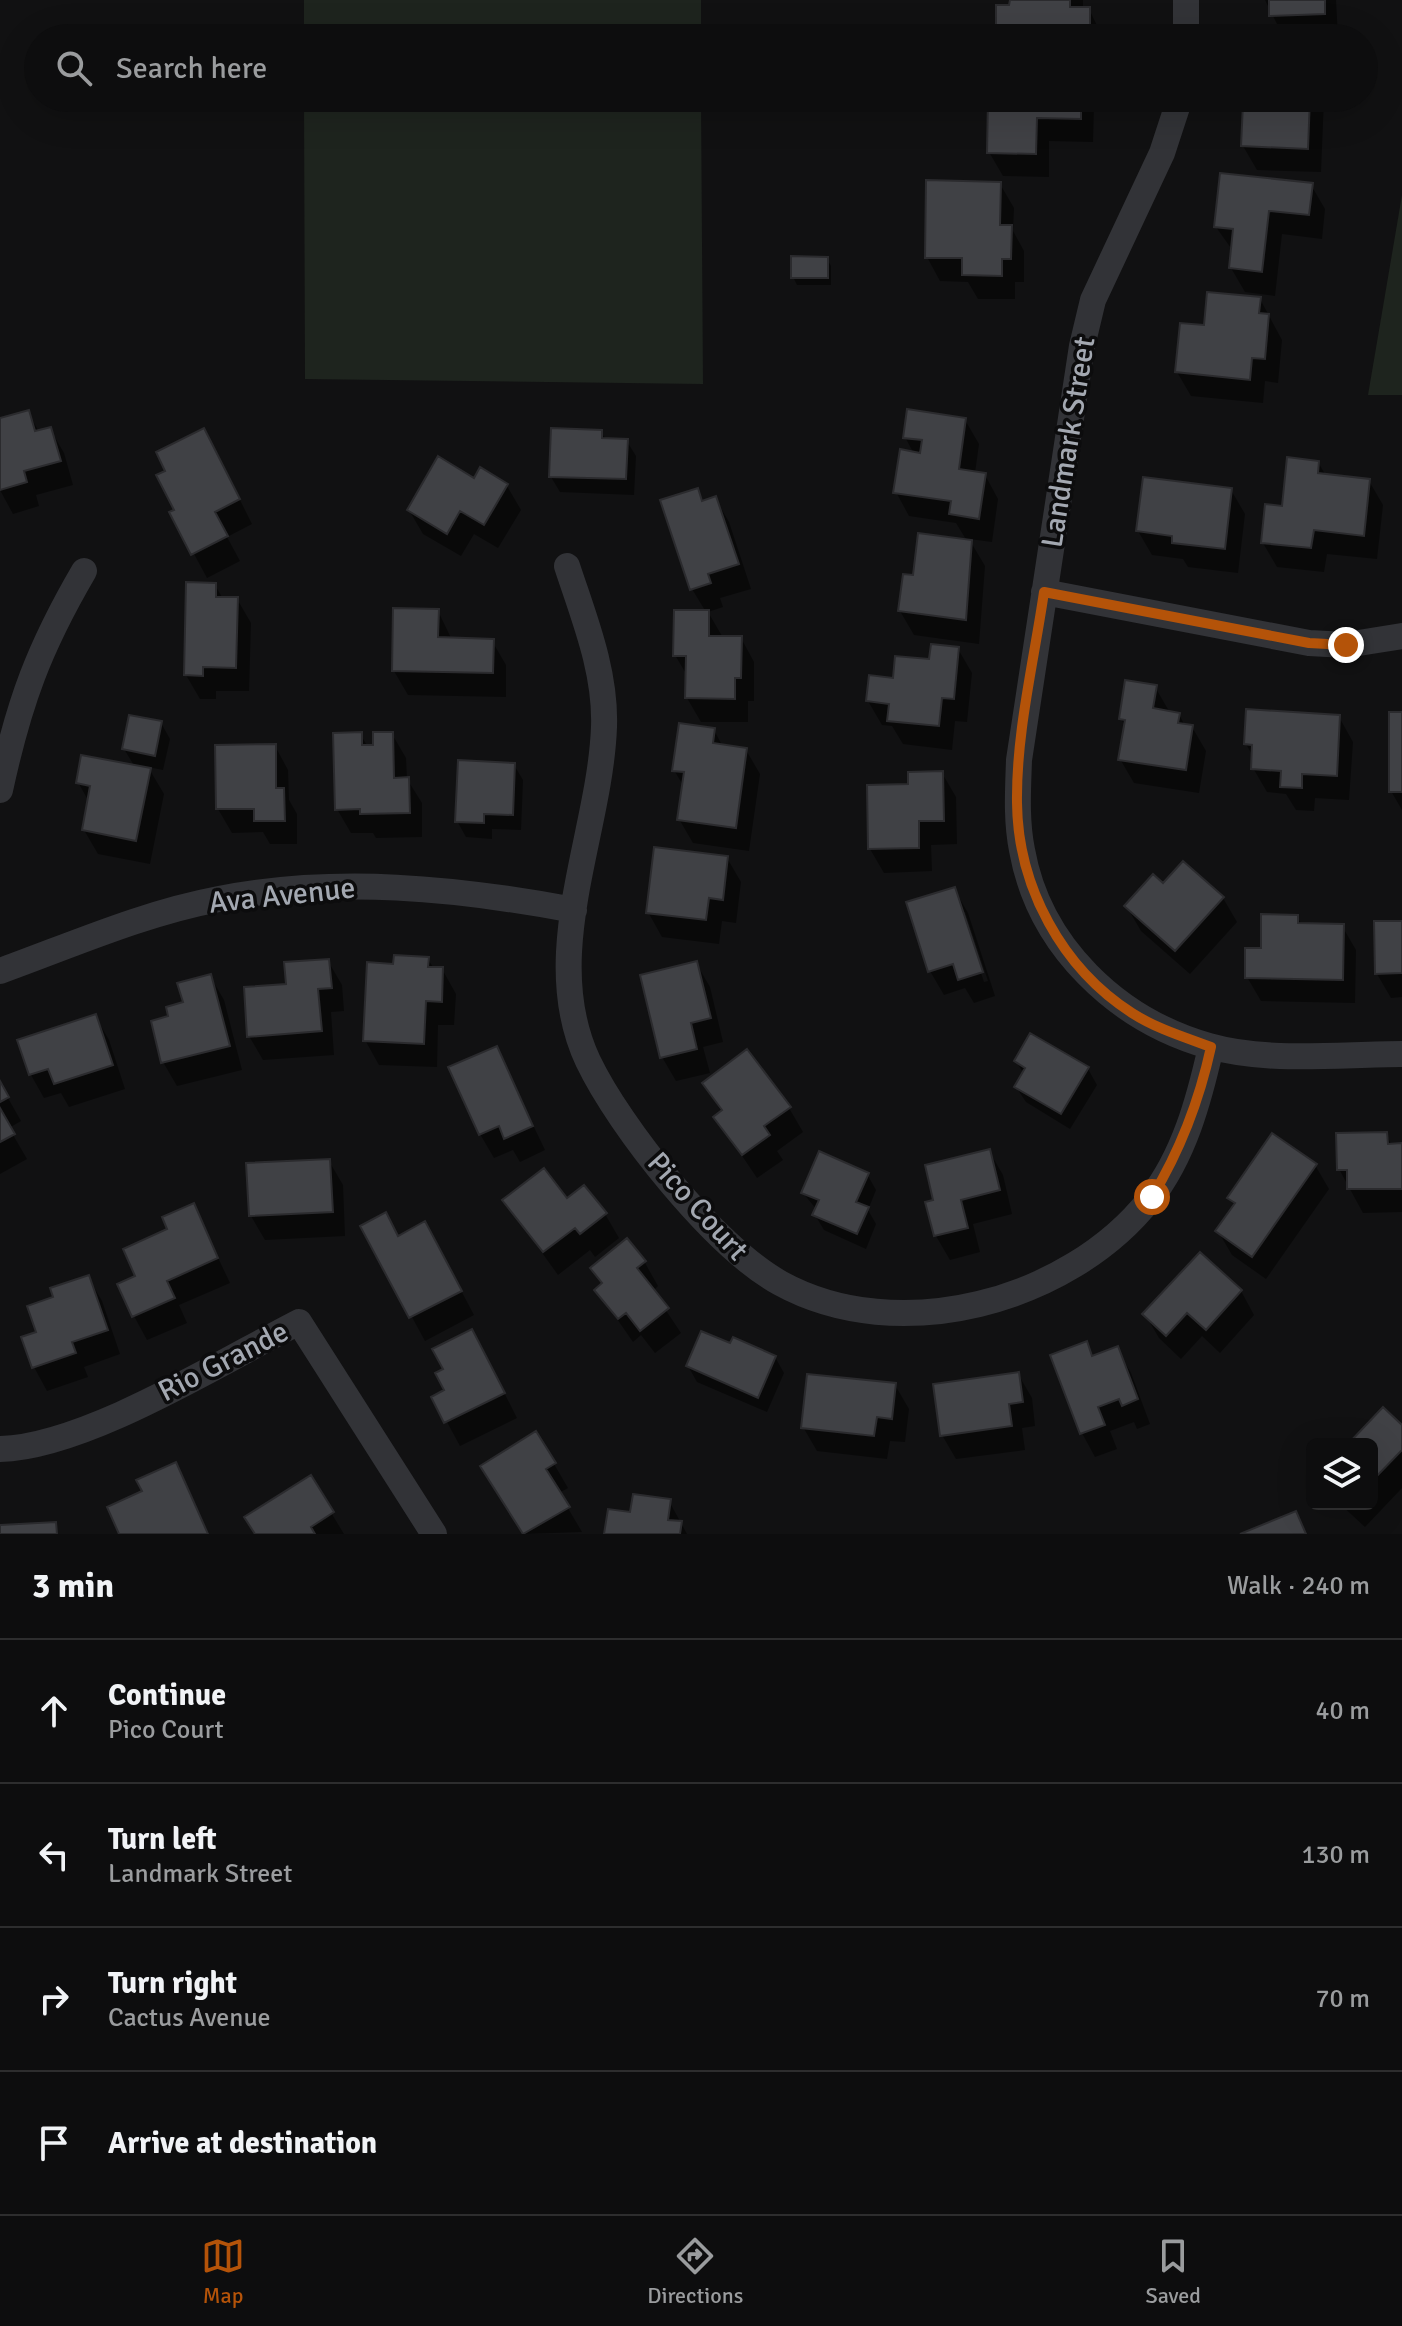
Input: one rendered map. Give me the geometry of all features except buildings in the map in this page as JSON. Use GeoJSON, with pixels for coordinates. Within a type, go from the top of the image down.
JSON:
{"type":"FeatureCollection","features":[{"type":"Feature","properties":{"kind":"street"},"geometry":{"type":"LineString","coordinates":[[1186,0],[1186,24]]}},
{"type":"Feature","properties":{"kind":"street","name":"Landmark Street"},"geometry":{"type":"LineString","coordinates":[[1175,112],[1162,153],[1093,300],[1068,420],[1019,760],[1017,804],[1022,852],[1033,890],[1050,927],[1075,964],[1132,1013],[1167,1032],[1211,1047]]}},
{"type":"Feature","properties":{"kind":"street","name":"Pico Court"},"geometry":{"type":"LineString","coordinates":[[567,566],[593,645],[602,688],[604,728],[574,910],[570,971],[575,1017],[586,1057],[625,1125],[721,1238],[752,1266],[784,1285],[831,1303],[887,1312],[952,1309],[991,1300],[1064,1272],[1099,1251],[1152,1197],[1177,1156],[1201,1093],[1211,1047]]}},
{"type":"Feature","properties":{"kind":"street"},"geometry":{"type":"LineString","coordinates":[[0,790],[30,675],[54,622],[84,571]]}},
{"type":"Feature","properties":{"kind":"street"},"geometry":{"type":"LineString","coordinates":[[1044,592],[1309,643],[1346,645],[1402,636]]}},
{"type":"Feature","properties":{"kind":"street","name":"Ava Avenue"},"geometry":{"type":"LineString","coordinates":[[0,971],[161,913],[218,899],[285,889],[428,888],[574,910]]}},
{"type":"Feature","properties":{"kind":"street"},"geometry":{"type":"LineString","coordinates":[[1211,1047],[1265,1054],[1402,1054]]}},
{"type":"Feature","properties":{"kind":"street","name":"Rio Grande"},"geometry":{"type":"LineString","coordinates":[[0,1449],[66,1436],[110,1418],[299,1322],[434,1534]]}},
{"type":"Feature","properties":{"kind":"shaded area"},"geometry":{"type":"Polygon","coordinates":[[[304,0],[701,0],[701,24],[304,24],[304,0]]]}},
{"type":"Feature","properties":{"kind":"shaded area"},"geometry":{"type":"Polygon","coordinates":[[[304,112],[701,112],[703,384],[305,379],[304,112]]]}},
{"type":"Feature","properties":{"kind":"shaded area"},"geometry":{"type":"Polygon","coordinates":[[[1402,195],[1402,395],[1368,395],[1402,195]]]}},
{"type":"Feature","properties":{"kind":"route"},"geometry":{"type":"LineString","coordinates":[[1152,1197],[1177,1156],[1201,1093],[1211,1047],[1167,1032],[1132,1013],[1099,986],[1075,964],[1050,927],[1033,890],[1022,852],[1017,804],[1019,760],[1044,592],[1309,643],[1346,645]]}}]}
